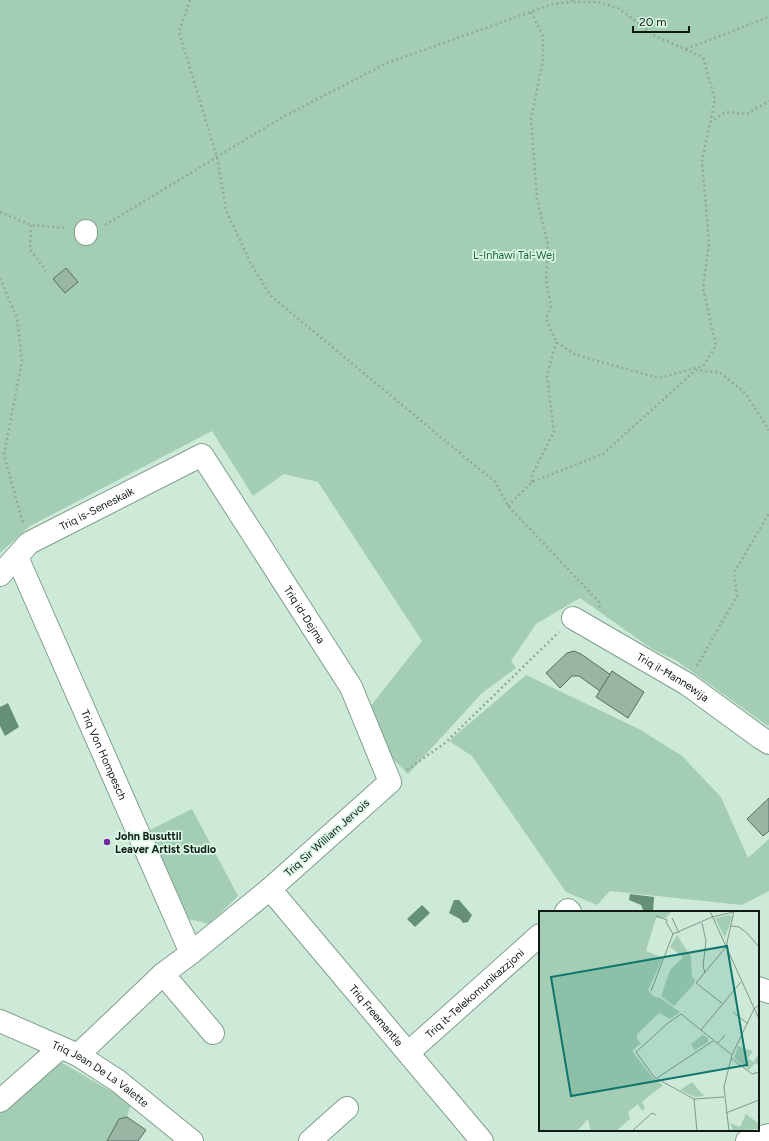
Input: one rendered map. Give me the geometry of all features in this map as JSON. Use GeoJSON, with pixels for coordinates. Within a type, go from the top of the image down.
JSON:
{"type":"FeatureCollection","features":[{"type":"Feature","properties":{"kind":"street","name":"Triq is-Seneskalk"},"geometry":{"type":"LineString","coordinates":[[0,575],[23,550],[202,455]]}},
{"type":"Feature","properties":{"kind":"street","name":"Triq id-Dejma"},"geometry":{"type":"LineString","coordinates":[[202,455],[351,687],[390,782]]}},
{"type":"Feature","properties":{"kind":"street","name":"Triq Von Hompesch"},"geometry":{"type":"LineString","coordinates":[[23,550],[191,954]]}},
{"type":"Feature","properties":{"kind":"street","name":"Triq il-Ħannewija"},"geometry":{"type":"LineString","coordinates":[[573,618],[687,684],[769,743]]}},
{"type":"Feature","properties":{"kind":"street","name":"Triq Sir William Jervois"},"geometry":{"type":"LineString","coordinates":[[0,1101],[69,1051],[163,974],[191,954],[270,889],[390,782]]}},
{"type":"Feature","properties":{"kind":"street","name":"Triq Freemantle"},"geometry":{"type":"LineString","coordinates":[[270,889],[409,1052],[482,1141]]}},
{"type":"Feature","properties":{"kind":"street","name":"Triq it-Telekomunikazzjoni"},"geometry":{"type":"LineString","coordinates":[[409,1052],[539,936]]}},
{"type":"Feature","properties":{"kind":"street"},"geometry":{"type":"LineString","coordinates":[[163,974],[213,1033]]}},
{"type":"Feature","properties":{"kind":"street"},"geometry":{"type":"LineString","coordinates":[[759,988],[769,992]]}},
{"type":"Feature","properties":{"kind":"street","name":"Triq Jean De La Valette"},"geometry":{"type":"LineString","coordinates":[[0,1022],[69,1051],[118,1082],[192,1141]]}},
{"type":"Feature","properties":{"kind":"street"},"geometry":{"type":"LineString","coordinates":[[310,1141],[347,1108]]}},
{"type":"Feature","properties":{"kind":"path"},"geometry":{"type":"LineString","coordinates":[[190,0],[179,32],[218,156],[226,210],[251,264],[271,296],[496,482],[508,506],[599,602],[607,639]]}},
{"type":"Feature","properties":{"kind":"path"},"geometry":{"type":"LineString","coordinates":[[0,212],[31,225],[86,232],[94,231],[281,118],[387,63],[530,12],[553,4],[571,1],[598,2],[618,8],[655,36],[703,57],[715,100],[702,160],[709,243],[703,288],[716,346],[703,366],[659,378],[576,355],[556,342],[546,319],[551,306],[546,280],[548,245],[537,199],[531,119],[543,60],[543,36],[530,12]]}},
{"type":"Feature","properties":{"kind":"path"},"geometry":{"type":"LineString","coordinates":[[686,49],[769,17]]}},
{"type":"Feature","properties":{"kind":"path"},"geometry":{"type":"LineString","coordinates":[[710,122],[726,112],[747,114],[769,101]]}},
{"type":"Feature","properties":{"kind":"path"},"geometry":{"type":"LineString","coordinates":[[31,225],[30,249],[46,272]]}},
{"type":"Feature","properties":{"kind":"path"},"geometry":{"type":"LineString","coordinates":[[0,278],[17,318],[22,361],[4,455],[23,550]]}},
{"type":"Feature","properties":{"kind":"path"},"geometry":{"type":"LineString","coordinates":[[532,482],[532,475],[554,432],[547,376],[556,342]]}},
{"type":"Feature","properties":{"kind":"path"},"geometry":{"type":"LineString","coordinates":[[508,506],[532,482],[604,454],[696,370],[721,373],[745,393],[769,430]]}},
{"type":"Feature","properties":{"kind":"path"},"geometry":{"type":"LineString","coordinates":[[687,684],[737,596],[734,573],[769,513]]}},
{"type":"Feature","properties":{"kind":"path"},"geometry":{"type":"LineString","coordinates":[[390,782],[445,743],[573,618]]}},
{"type":"Feature","properties":{"kind":"green space","name":"L-Inħawi Tal-Wej"},"geometry":{"type":"Polygon","coordinates":[[[0,0],[769,0],[768,726],[677,661],[652,649],[580,598],[536,624],[511,661],[516,668],[482,693],[408,774],[391,757],[370,707],[422,641],[318,482],[284,474],[253,496],[212,431],[30,526],[0,553],[0,0]]]}},
{"type":"Feature","properties":{"kind":"green space"},"geometry":{"type":"Polygon","coordinates":[[[526,675],[639,729],[682,756],[721,797],[748,858],[769,839],[769,891],[742,905],[610,891],[597,905],[566,892],[472,756],[449,741],[526,675]]]}},
{"type":"Feature","properties":{"kind":"green space"},"geometry":{"type":"Polygon","coordinates":[[[192,809],[238,896],[209,924],[189,919],[152,845],[150,830],[192,809]]]}},
{"type":"Feature","properties":{"kind":"green space"},"geometry":{"type":"Polygon","coordinates":[[[59,1061],[131,1103],[127,1117],[119,1119],[107,1141],[0,1141],[0,1112],[59,1061]]]}},
{"type":"Feature","properties":{"kind":"shaded area"},"geometry":{"type":"Polygon","coordinates":[[[8,703],[19,727],[5,736],[0,726],[0,707],[8,703]]]}},
{"type":"Feature","properties":{"kind":"shaded area"},"geometry":{"type":"Polygon","coordinates":[[[630,894],[654,897],[653,911],[644,911],[641,905],[629,900],[630,894]]]}},
{"type":"Feature","properties":{"kind":"shaded area"},"geometry":{"type":"Polygon","coordinates":[[[454,900],[459,900],[472,915],[468,922],[463,923],[460,919],[449,913],[454,900]]]}},
{"type":"Feature","properties":{"kind":"shaded area"},"geometry":{"type":"Polygon","coordinates":[[[422,905],[430,913],[415,927],[407,919],[422,905]]]}},
{"type":"Feature","properties":{"kind":"building"},"geometry":{"type":"Polygon","coordinates":[[[66,268],[78,282],[65,293],[53,279],[66,268]]]}},
{"type":"Feature","properties":{"kind":"building"},"geometry":{"type":"Polygon","coordinates":[[[574,651],[581,654],[611,675],[600,691],[579,676],[572,676],[560,688],[546,673],[567,653],[574,651]]]}},
{"type":"Feature","properties":{"kind":"building"},"geometry":{"type":"Polygon","coordinates":[[[612,671],[644,692],[628,718],[596,697],[612,671]]]}},
{"type":"Feature","properties":{"kind":"building"},"geometry":{"type":"Polygon","coordinates":[[[769,798],[769,831],[763,836],[747,819],[769,798]]]}},
{"type":"Feature","properties":{"kind":"building"},"geometry":{"type":"Polygon","coordinates":[[[127,1117],[146,1130],[138,1141],[107,1141],[119,1119],[127,1117]]]}},
{"type":"Feature","properties":{"kind":"place","name":"John Busuttil Leaver Artist Studio"},"geometry":{"type":"Point","coordinates":[107,842]}}]}
